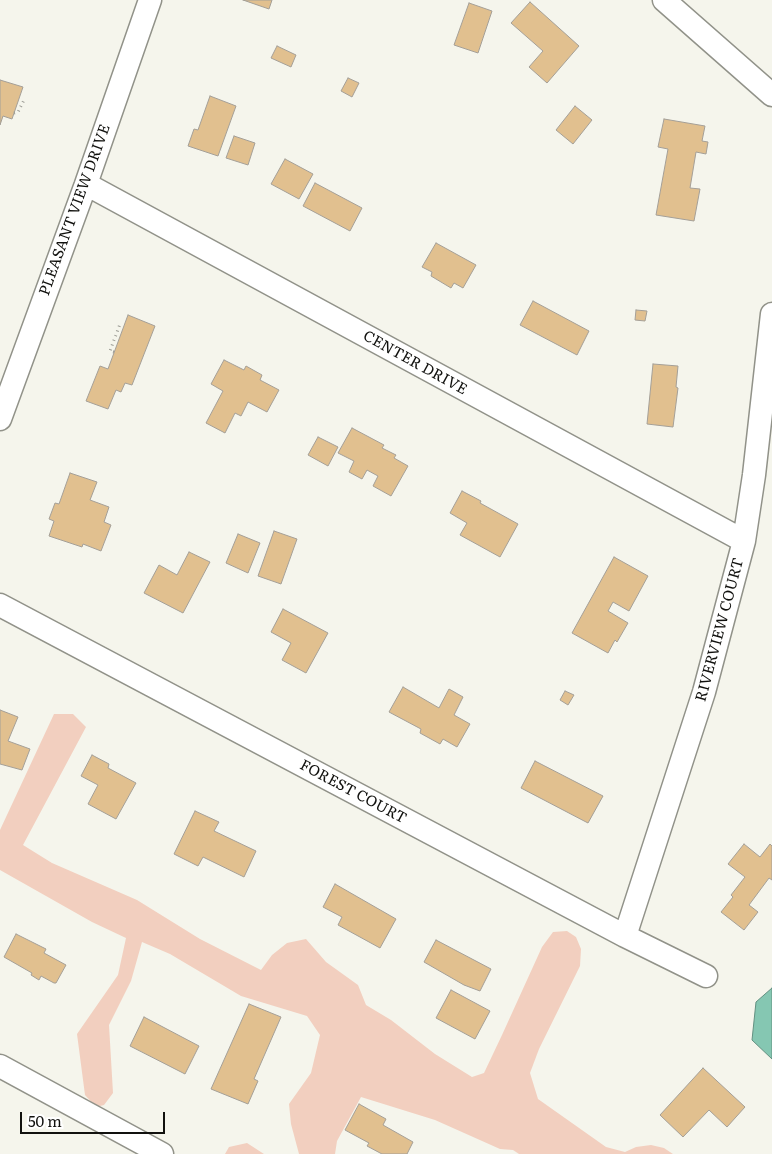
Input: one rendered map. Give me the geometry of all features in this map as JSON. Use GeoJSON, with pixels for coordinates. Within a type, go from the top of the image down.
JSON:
{"type":"FeatureCollection","features":[{"type":"Feature","properties":{"kind":"street","name":"PLEASANT VIEW DRIVE"},"geometry":{"type":"LineString","coordinates":[[0,419],[86,184],[150,0]]}},
{"type":"Feature","properties":{"kind":"street"},"geometry":{"type":"LineString","coordinates":[[664,0],[772,95]]}},
{"type":"Feature","properties":{"kind":"street","name":"CENTER DRIVE"},"geometry":{"type":"LineString","coordinates":[[86,184],[744,541]]}},
{"type":"Feature","properties":{"kind":"street","name":"RIVERVIEW COURT"},"geometry":{"type":"LineString","coordinates":[[625,936],[704,692],[744,541],[754,475],[772,314]]}},
{"type":"Feature","properties":{"kind":"street","name":"FOREST COURT"},"geometry":{"type":"LineString","coordinates":[[0,605],[625,936],[706,976]]}},
{"type":"Feature","properties":{"kind":"street"},"geometry":{"type":"LineString","coordinates":[[0,1066],[162,1154]]}},
{"type":"Feature","properties":{"kind":"path"},"geometry":{"type":"LineString","coordinates":[[14,113],[18,112],[24,100]]}},
{"type":"Feature","properties":{"kind":"path"},"geometry":{"type":"LineString","coordinates":[[114,352],[110,351],[120,324]]}},
{"type":"Feature","properties":{"kind":"shaded area"},"geometry":{"type":"Polygon","coordinates":[[[54,714],[73,714],[86,727],[23,845],[52,863],[137,900],[200,939],[261,970],[272,955],[287,943],[306,939],[326,962],[358,985],[366,1005],[391,1020],[435,1054],[472,1077],[484,1073],[542,947],[553,932],[567,931],[576,937],[581,949],[580,966],[539,1049],[530,1073],[538,1099],[606,1147],[625,1152],[636,1147],[651,1145],[664,1148],[673,1154],[519,1154],[513,1150],[500,1149],[435,1120],[361,1097],[337,1141],[335,1154],[299,1154],[291,1124],[289,1104],[311,1073],[320,1035],[307,1016],[241,996],[170,954],[142,942],[131,981],[109,1025],[113,1093],[104,1105],[96,1107],[85,1095],[77,1034],[118,975],[126,938],[92,922],[0,870],[0,830],[54,714]]]}},
{"type":"Feature","properties":{"kind":"shaded area"},"geometry":{"type":"Polygon","coordinates":[[[772,988],[772,1059],[752,1040],[756,1002],[772,988]]]}},
{"type":"Feature","properties":{"kind":"shaded area"},"geometry":{"type":"Polygon","coordinates":[[[247,1143],[264,1154],[225,1154],[229,1147],[247,1143]]]}},
{"type":"Feature","properties":{"kind":"building"},"geometry":{"type":"Polygon","coordinates":[[[243,0],[272,0],[269,9],[243,0]]]}},
{"type":"Feature","properties":{"kind":"building"},"geometry":{"type":"Polygon","coordinates":[[[530,2],[579,46],[547,83],[529,67],[543,51],[511,23],[530,2]]]}},
{"type":"Feature","properties":{"kind":"building"},"geometry":{"type":"Polygon","coordinates":[[[469,3],[492,11],[478,53],[454,45],[469,3]]]}},
{"type":"Feature","properties":{"kind":"building"},"geometry":{"type":"Polygon","coordinates":[[[277,46],[296,55],[291,67],[271,58],[277,46]]]}},
{"type":"Feature","properties":{"kind":"building"},"geometry":{"type":"Polygon","coordinates":[[[348,78],[359,83],[352,97],[341,91],[348,78]]]}},
{"type":"Feature","properties":{"kind":"building"},"geometry":{"type":"Polygon","coordinates":[[[0,80],[23,87],[12,119],[3,116],[0,125],[0,80]]]}},
{"type":"Feature","properties":{"kind":"building"},"geometry":{"type":"Polygon","coordinates":[[[210,96],[236,106],[218,156],[188,146],[194,129],[198,130],[210,96]]]}},
{"type":"Feature","properties":{"kind":"building"},"geometry":{"type":"Polygon","coordinates":[[[575,106],[592,120],[573,144],[556,130],[575,106]]]}},
{"type":"Feature","properties":{"kind":"building"},"geometry":{"type":"Polygon","coordinates":[[[664,119],[705,126],[702,141],[708,142],[706,154],[696,152],[690,188],[700,189],[694,221],[656,215],[668,149],[658,147],[664,119]]]}},
{"type":"Feature","properties":{"kind":"building"},"geometry":{"type":"Polygon","coordinates":[[[234,136],[255,143],[248,165],[226,158],[234,136]]]}},
{"type":"Feature","properties":{"kind":"building"},"geometry":{"type":"Polygon","coordinates":[[[285,159],[313,174],[299,199],[271,184],[285,159]]]}},
{"type":"Feature","properties":{"kind":"building"},"geometry":{"type":"Polygon","coordinates":[[[315,183],[362,208],[350,231],[303,206],[315,183]]]}},
{"type":"Feature","properties":{"kind":"building"},"geometry":{"type":"Polygon","coordinates":[[[436,243],[476,265],[463,288],[454,283],[451,288],[431,276],[432,272],[422,267],[436,243]]]}},
{"type":"Feature","properties":{"kind":"building"},"geometry":{"type":"Polygon","coordinates":[[[533,301],[589,331],[577,355],[520,325],[533,301]]]}},
{"type":"Feature","properties":{"kind":"building"},"geometry":{"type":"Polygon","coordinates":[[[636,310],[647,311],[645,321],[635,320],[636,310]]]}},
{"type":"Feature","properties":{"kind":"building"},"geometry":{"type":"Polygon","coordinates":[[[128,315],[155,326],[132,385],[125,383],[121,392],[116,390],[108,409],[86,401],[100,366],[108,369],[128,315]]]}},
{"type":"Feature","properties":{"kind":"building"},"geometry":{"type":"Polygon","coordinates":[[[224,360],[244,370],[246,366],[262,375],[260,380],[279,390],[267,412],[248,402],[241,416],[235,413],[225,433],[206,423],[223,391],[211,384],[224,360]]]}},
{"type":"Feature","properties":{"kind":"building"},"geometry":{"type":"Polygon","coordinates":[[[653,364],[678,366],[676,387],[678,388],[673,427],[647,424],[653,364]]]}},
{"type":"Feature","properties":{"kind":"building"},"geometry":{"type":"Polygon","coordinates":[[[352,428],[384,445],[382,448],[396,455],[394,458],[408,466],[391,496],[373,486],[378,476],[367,470],[362,479],[349,472],[354,461],[338,453],[352,428]]]}},
{"type":"Feature","properties":{"kind":"building"},"geometry":{"type":"Polygon","coordinates":[[[318,437],[338,447],[328,466],[308,455],[318,437]]]}},
{"type":"Feature","properties":{"kind":"building"},"geometry":{"type":"Polygon","coordinates":[[[70,473],[97,482],[90,500],[109,507],[104,522],[111,525],[101,551],[83,544],[82,547],[49,536],[54,521],[49,519],[55,503],[59,504],[70,473]]]}},
{"type":"Feature","properties":{"kind":"building"},"geometry":{"type":"Polygon","coordinates":[[[462,491],[518,524],[500,557],[460,535],[467,523],[450,513],[462,491]]]}},
{"type":"Feature","properties":{"kind":"building"},"geometry":{"type":"Polygon","coordinates":[[[274,531],[297,539],[281,584],[258,576],[274,531]]]}},
{"type":"Feature","properties":{"kind":"building"},"geometry":{"type":"Polygon","coordinates":[[[238,534],[260,543],[248,573],[226,563],[238,534]]]}},
{"type":"Feature","properties":{"kind":"building"},"geometry":{"type":"Polygon","coordinates":[[[189,552],[210,562],[183,613],[144,593],[159,565],[177,575],[189,552]]]}},
{"type":"Feature","properties":{"kind":"building"},"geometry":{"type":"Polygon","coordinates":[[[614,557],[648,576],[629,611],[613,602],[608,611],[628,623],[608,653],[572,633],[614,557]]]}},
{"type":"Feature","properties":{"kind":"building"},"geometry":{"type":"Polygon","coordinates":[[[283,609],[328,633],[306,673],[282,660],[291,643],[271,632],[283,609]]]}},
{"type":"Feature","properties":{"kind":"building"},"geometry":{"type":"Polygon","coordinates":[[[403,687],[439,708],[449,689],[463,697],[454,715],[470,724],[457,747],[443,739],[440,744],[420,733],[421,729],[389,712],[403,687]]]}},
{"type":"Feature","properties":{"kind":"building"},"geometry":{"type":"Polygon","coordinates":[[[565,691],[574,695],[568,705],[560,700],[565,691]]]}},
{"type":"Feature","properties":{"kind":"building"},"geometry":{"type":"Polygon","coordinates":[[[0,710],[18,717],[8,741],[30,749],[22,770],[0,764],[0,710]]]}},
{"type":"Feature","properties":{"kind":"building"},"geometry":{"type":"Polygon","coordinates":[[[92,755],[109,764],[108,768],[136,783],[116,819],[88,804],[98,785],[81,776],[92,755]]]}},
{"type":"Feature","properties":{"kind":"building"},"geometry":{"type":"Polygon","coordinates":[[[535,761],[603,796],[588,823],[521,788],[535,761]]]}},
{"type":"Feature","properties":{"kind":"building"},"geometry":{"type":"Polygon","coordinates":[[[195,811],[219,822],[214,831],[256,851],[244,877],[203,857],[198,866],[174,854],[195,811]]]}},
{"type":"Feature","properties":{"kind":"building"},"geometry":{"type":"Polygon","coordinates":[[[744,844],[760,857],[770,844],[772,846],[772,880],[769,878],[749,905],[758,912],[744,930],[721,912],[745,877],[728,864],[744,844]]]}},
{"type":"Feature","properties":{"kind":"building"},"geometry":{"type":"Polygon","coordinates":[[[335,884],[396,919],[380,948],[338,925],[342,917],[323,907],[335,884]]]}},
{"type":"Feature","properties":{"kind":"building"},"geometry":{"type":"Polygon","coordinates":[[[16,934],[46,949],[44,953],[66,965],[56,983],[41,976],[39,980],[31,975],[32,973],[4,957],[16,934]]]}},
{"type":"Feature","properties":{"kind":"building"},"geometry":{"type":"Polygon","coordinates":[[[436,940],[491,969],[480,991],[464,985],[424,962],[436,940]]]}},
{"type":"Feature","properties":{"kind":"building"},"geometry":{"type":"Polygon","coordinates":[[[451,990],[490,1011],[475,1039],[436,1018],[451,990]]]}},
{"type":"Feature","properties":{"kind":"building"},"geometry":{"type":"Polygon","coordinates":[[[249,1004],[281,1017],[254,1079],[258,1081],[248,1104],[211,1089],[249,1004]]]}},
{"type":"Feature","properties":{"kind":"building"},"geometry":{"type":"Polygon","coordinates":[[[144,1017],[199,1046],[185,1074],[130,1046],[144,1017]]]}},
{"type":"Feature","properties":{"kind":"building"},"geometry":{"type":"Polygon","coordinates":[[[703,1068],[745,1107],[727,1127],[709,1110],[683,1137],[660,1115],[703,1068]]]}},
{"type":"Feature","properties":{"kind":"building"},"geometry":{"type":"Polygon","coordinates":[[[359,1104],[386,1119],[383,1125],[413,1142],[407,1154],[382,1154],[367,1146],[369,1143],[345,1130],[359,1104]]]}}]}
